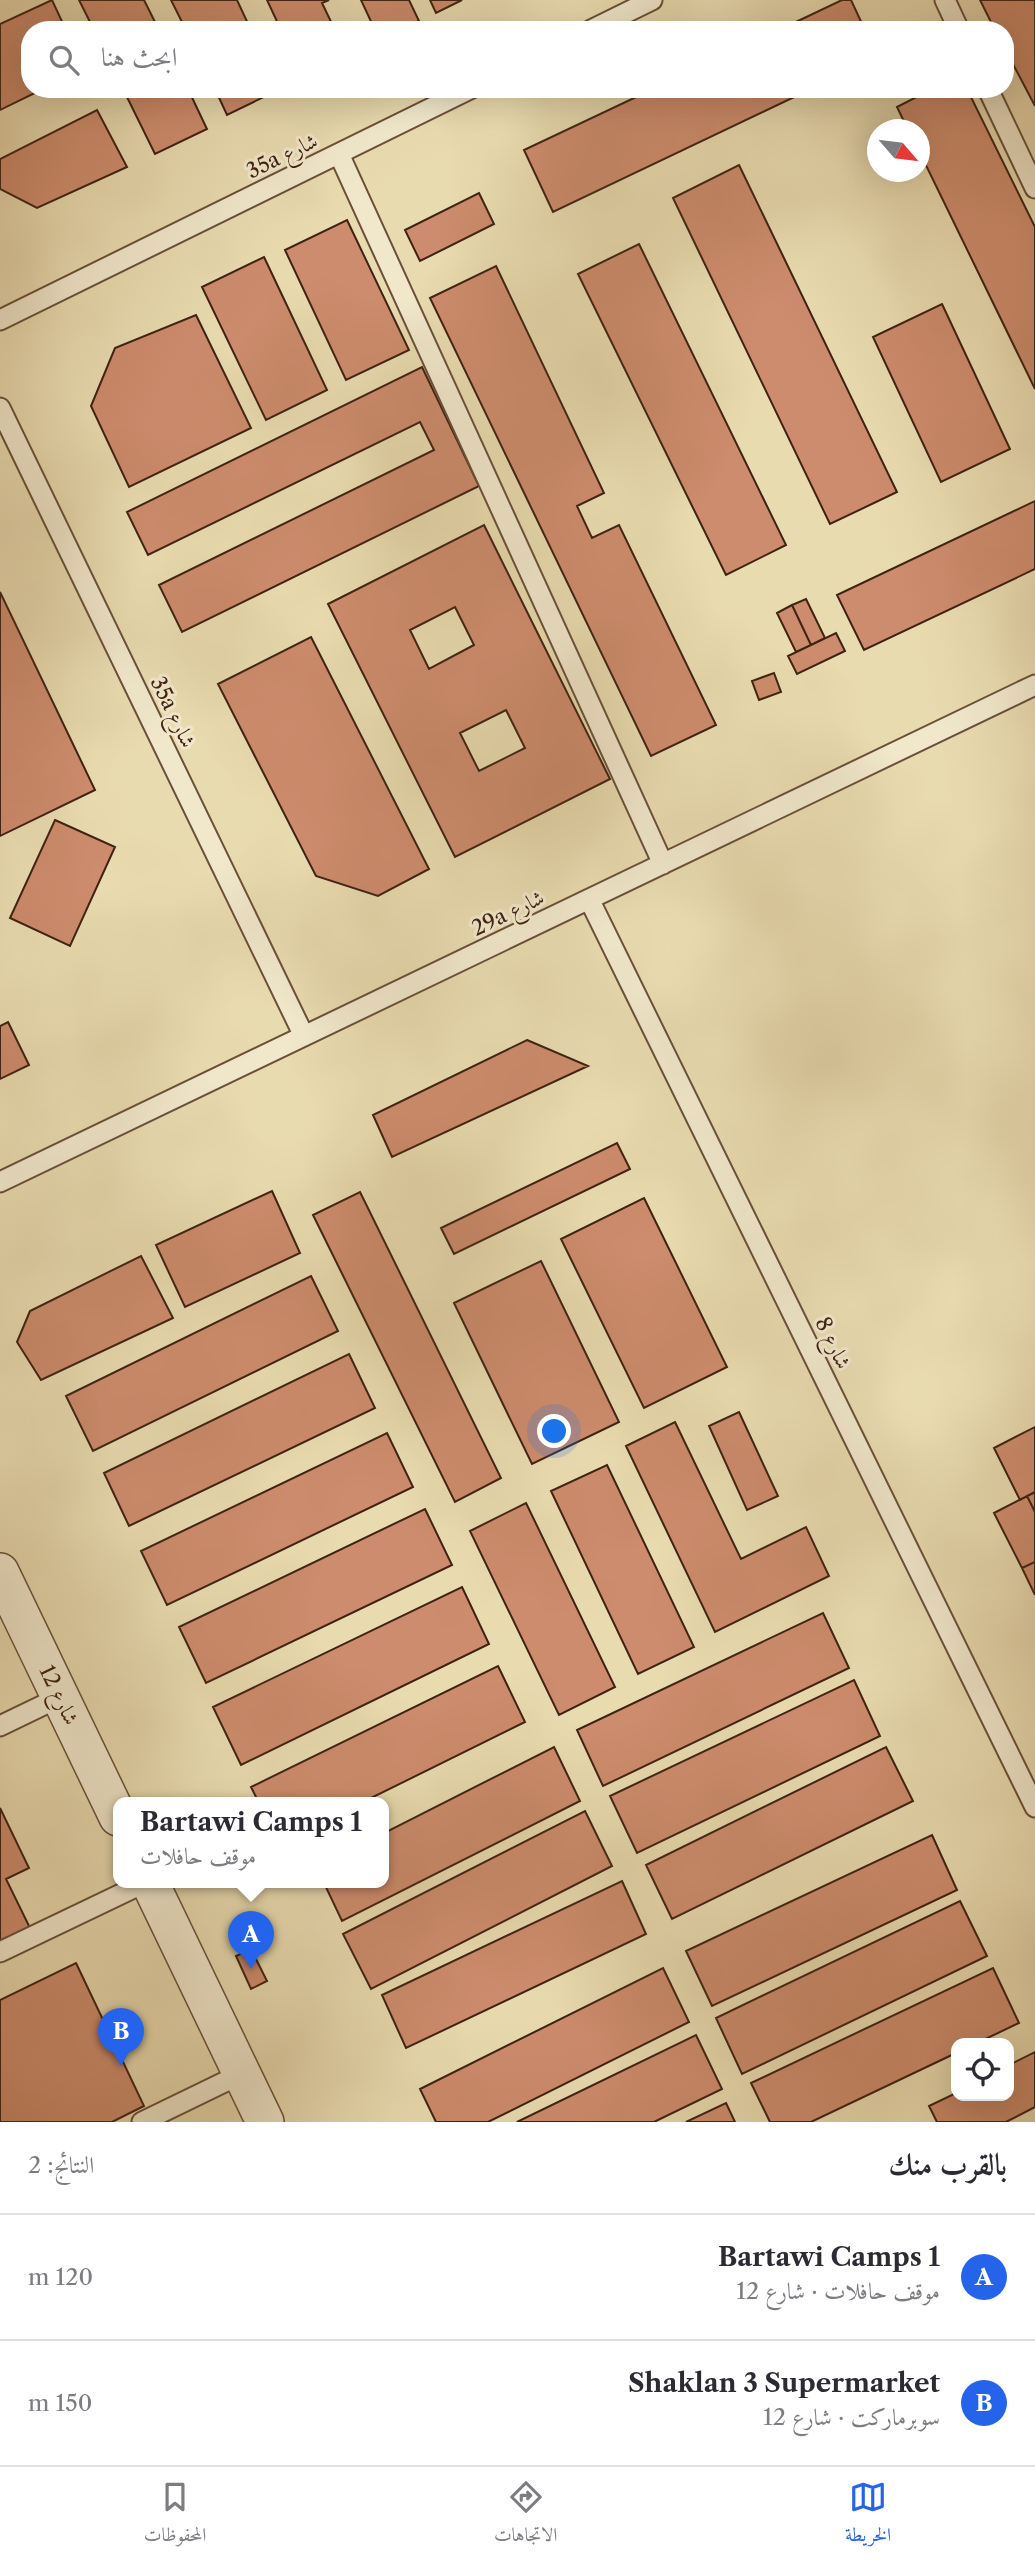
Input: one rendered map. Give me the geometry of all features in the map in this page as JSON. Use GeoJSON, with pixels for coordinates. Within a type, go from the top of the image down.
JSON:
{"type":"FeatureCollection","features":[{"type":"Feature","properties":{"kind":"street","name":"شارع 12"},"geometry":{"type":"LineString","coordinates":[[0,1572],[113,1807]]}},
{"type":"Feature","properties":{"kind":"street"},"geometry":{"type":"LineString","coordinates":[[152,1888],[265,2122]]}},
{"type":"Feature","properties":{"kind":"lane"},"geometry":{"type":"LineString","coordinates":[[610,21],[652,0]]}},
{"type":"Feature","properties":{"kind":"lane"},"geometry":{"type":"LineString","coordinates":[[945,0],[955,21]]}},
{"type":"Feature","properties":{"kind":"lane","name":"35a شارع"},"geometry":{"type":"LineString","coordinates":[[0,320],[452,98]]}},
{"type":"Feature","properties":{"kind":"lane"},"geometry":{"type":"LineString","coordinates":[[992,98],[1035,188]]}},
{"type":"Feature","properties":{"kind":"lane"},"geometry":{"type":"LineString","coordinates":[[339,154],[663,864]]}},
{"type":"Feature","properties":{"kind":"lane","name":"35a شارع"},"geometry":{"type":"LineString","coordinates":[[0,408],[304,1036]]}},
{"type":"Feature","properties":{"kind":"lane","name":"29a شارع"},"geometry":{"type":"LineString","coordinates":[[0,1182],[1035,685]]}},
{"type":"Feature","properties":{"kind":"lane","name":"شارع 8"},"geometry":{"type":"LineString","coordinates":[[589,899],[1035,1807]]}},
{"type":"Feature","properties":{"kind":"lane"},"geometry":{"type":"LineString","coordinates":[[0,1726],[60,1697]]}},
{"type":"Feature","properties":{"kind":"lane"},"geometry":{"type":"LineString","coordinates":[[0,1952],[134,1888]]}},
{"type":"Feature","properties":{"kind":"lane"},"geometry":{"type":"LineString","coordinates":[[142,2122],[241,2074]]}},
{"type":"Feature","properties":{"kind":"building"},"geometry":{"type":"Polygon","coordinates":[[[52,0],[62,21],[21,21],[21,98],[25,98],[0,110],[0,24],[52,0]]]}},
{"type":"Feature","properties":{"kind":"building"},"geometry":{"type":"Polygon","coordinates":[[[79,0],[144,0],[154,21],[90,21],[79,0]]]}},
{"type":"Feature","properties":{"kind":"building"},"geometry":{"type":"Polygon","coordinates":[[[171,0],[237,0],[247,21],[182,21],[171,0]]]}},
{"type":"Feature","properties":{"kind":"building"},"geometry":{"type":"Polygon","coordinates":[[[267,0],[329,0],[322,3],[331,21],[277,21],[267,0]]]}},
{"type":"Feature","properties":{"kind":"building"},"geometry":{"type":"Polygon","coordinates":[[[361,0],[409,0],[419,21],[371,21],[361,0]]]}},
{"type":"Feature","properties":{"kind":"building"},"geometry":{"type":"Polygon","coordinates":[[[430,0],[462,0],[436,13],[430,0]]]}},
{"type":"Feature","properties":{"kind":"building"},"geometry":{"type":"Polygon","coordinates":[[[842,0],[851,0],[861,21],[798,21],[842,0]]]}},
{"type":"Feature","properties":{"kind":"building"},"geometry":{"type":"Polygon","coordinates":[[[980,0],[1035,0],[1035,106],[1014,66],[1014,21],[990,21],[980,0]]]}},
{"type":"Feature","properties":{"kind":"building"},"geometry":{"type":"Polygon","coordinates":[[[127,98],[192,98],[207,129],[155,154],[127,98]]]}},
{"type":"Feature","properties":{"kind":"building"},"geometry":{"type":"Polygon","coordinates":[[[219,98],[262,98],[227,115],[219,98]]]}},
{"type":"Feature","properties":{"kind":"building"},"geometry":{"type":"Polygon","coordinates":[[[634,98],[792,98],[553,212],[524,150],[634,98]]]}},
{"type":"Feature","properties":{"kind":"building"},"geometry":{"type":"Polygon","coordinates":[[[914,98],[971,98],[1035,227],[1035,389],[930,174],[930,119],[903,119],[897,107],[914,98]]]}},
{"type":"Feature","properties":{"kind":"building"},"geometry":{"type":"Polygon","coordinates":[[[97,110],[127,167],[37,208],[0,189],[0,159],[97,110]]]}},
{"type":"Feature","properties":{"kind":"building"},"geometry":{"type":"Polygon","coordinates":[[[739,165],[897,492],[830,524],[673,198],[739,165]]]}},
{"type":"Feature","properties":{"kind":"building"},"geometry":{"type":"Polygon","coordinates":[[[479,193],[494,224],[420,261],[405,230],[479,193]]]}},
{"type":"Feature","properties":{"kind":"building"},"geometry":{"type":"Polygon","coordinates":[[[347,220],[409,350],[346,380],[285,250],[347,220]]]}},
{"type":"Feature","properties":{"kind":"building"},"geometry":{"type":"Polygon","coordinates":[[[639,244],[786,545],[726,575],[578,274],[639,244]]]}},
{"type":"Feature","properties":{"kind":"building"},"geometry":{"type":"Polygon","coordinates":[[[264,257],[327,390],[266,420],[202,287],[264,257]]]}},
{"type":"Feature","properties":{"kind":"building"},"geometry":{"type":"Polygon","coordinates":[[[496,266],[604,493],[577,506],[592,538],[619,525],[716,725],[651,756],[430,298],[496,266]]]}},
{"type":"Feature","properties":{"kind":"building"},"geometry":{"type":"Polygon","coordinates":[[[942,304],[1010,449],[941,482],[873,337],[942,304]]]}},
{"type":"Feature","properties":{"kind":"building"},"geometry":{"type":"Polygon","coordinates":[[[196,315],[251,428],[129,487],[91,406],[115,348],[196,315]]]}},
{"type":"Feature","properties":{"kind":"building"},"geometry":{"type":"Polygon","coordinates":[[[422,367],[479,486],[182,632],[159,585],[434,450],[420,422],[148,555],[127,512],[422,367]]]}},
{"type":"Feature","properties":{"kind":"building"},"geometry":{"type":"Polygon","coordinates":[[[1035,501],[1035,569],[864,650],[837,595],[1035,501]]]}},
{"type":"Feature","properties":{"kind":"building"},"geometry":{"type":"Polygon","coordinates":[[[484,525],[610,779],[455,857],[328,604],[484,525]],[[455,607],[410,630],[429,669],[474,645],[455,607]],[[506,710],[460,733],[479,771],[525,748],[506,710]]]}},
{"type":"Feature","properties":{"kind":"building"},"geometry":{"type":"Polygon","coordinates":[[[0,592],[95,790],[0,836],[0,592]]]}},
{"type":"Feature","properties":{"kind":"building"},"geometry":{"type":"Polygon","coordinates":[[[806,599],[825,638],[811,645],[792,605],[806,599]]]}},
{"type":"Feature","properties":{"kind":"building"},"geometry":{"type":"Polygon","coordinates":[[[792,605],[811,645],[796,652],[777,613],[792,605]]]}},
{"type":"Feature","properties":{"kind":"building"},"geometry":{"type":"Polygon","coordinates":[[[836,633],[845,651],[797,674],[788,656],[836,633]]]}},
{"type":"Feature","properties":{"kind":"building"},"geometry":{"type":"Polygon","coordinates":[[[311,637],[429,869],[378,896],[316,876],[218,684],[311,637]]]}},
{"type":"Feature","properties":{"kind":"building"},"geometry":{"type":"Polygon","coordinates":[[[774,673],[781,692],[759,700],[752,681],[774,673]]]}},
{"type":"Feature","properties":{"kind":"building"},"geometry":{"type":"Polygon","coordinates":[[[55,820],[115,847],[70,946],[10,918],[55,820]]]}},
{"type":"Feature","properties":{"kind":"building"},"geometry":{"type":"Polygon","coordinates":[[[8,1022],[29,1065],[0,1079],[0,1026],[8,1022]]]}},
{"type":"Feature","properties":{"kind":"building"},"geometry":{"type":"Polygon","coordinates":[[[527,1040],[588,1066],[392,1157],[373,1115],[527,1040]]]}},
{"type":"Feature","properties":{"kind":"building"},"geometry":{"type":"Polygon","coordinates":[[[617,1143],[630,1169],[454,1254],[441,1228],[617,1143]]]}},
{"type":"Feature","properties":{"kind":"building"},"geometry":{"type":"Polygon","coordinates":[[[272,1191],[300,1253],[185,1307],[156,1245],[272,1191]]]}},
{"type":"Feature","properties":{"kind":"building"},"geometry":{"type":"Polygon","coordinates":[[[360,1192],[501,1478],[455,1502],[313,1215],[360,1192]]]}},
{"type":"Feature","properties":{"kind":"building"},"geometry":{"type":"Polygon","coordinates":[[[644,1198],[727,1367],[644,1408],[561,1239],[644,1198]]]}},
{"type":"Feature","properties":{"kind":"building"},"geometry":{"type":"Polygon","coordinates":[[[141,1256],[173,1318],[41,1380],[17,1342],[30,1311],[141,1256]]]}},
{"type":"Feature","properties":{"kind":"building"},"geometry":{"type":"Polygon","coordinates":[[[541,1261],[619,1422],[532,1464],[454,1303],[541,1261]]]}},
{"type":"Feature","properties":{"kind":"building"},"geometry":{"type":"Polygon","coordinates":[[[311,1276],[338,1331],[93,1451],[66,1396],[311,1276]]]}},
{"type":"Feature","properties":{"kind":"building"},"geometry":{"type":"Polygon","coordinates":[[[349,1354],[375,1408],[129,1526],[104,1473],[349,1354]]]}},
{"type":"Feature","properties":{"kind":"building"},"geometry":{"type":"Polygon","coordinates":[[[739,1412],[778,1496],[747,1510],[709,1426],[739,1412]]]}},
{"type":"Feature","properties":{"kind":"building"},"geometry":{"type":"Polygon","coordinates":[[[675,1422],[741,1559],[806,1527],[829,1576],[715,1632],[626,1446],[675,1422]]]}},
{"type":"Feature","properties":{"kind":"building"},"geometry":{"type":"Polygon","coordinates":[[[1035,1427],[1035,1492],[1020,1500],[994,1448],[1035,1427]]]}},
{"type":"Feature","properties":{"kind":"building"},"geometry":{"type":"Polygon","coordinates":[[[387,1433],[413,1487],[167,1605],[141,1551],[387,1433]]]}},
{"type":"Feature","properties":{"kind":"building"},"geometry":{"type":"Polygon","coordinates":[[[607,1465],[694,1647],[638,1674],[551,1491],[607,1465]]]}},
{"type":"Feature","properties":{"kind":"building"},"geometry":{"type":"Polygon","coordinates":[[[1035,1492],[1035,1512],[1027,1496],[1035,1492]]]}},
{"type":"Feature","properties":{"kind":"building"},"geometry":{"type":"Polygon","coordinates":[[[1027,1496],[1035,1512],[1035,1562],[1022,1568],[994,1513],[1027,1496]]]}},
{"type":"Feature","properties":{"kind":"building"},"geometry":{"type":"Polygon","coordinates":[[[526,1503],[615,1687],[559,1715],[470,1531],[526,1503]]]}},
{"type":"Feature","properties":{"kind":"building"},"geometry":{"type":"Polygon","coordinates":[[[425,1509],[452,1565],[206,1683],[179,1627],[425,1509]]]}},
{"type":"Feature","properties":{"kind":"building"},"geometry":{"type":"Polygon","coordinates":[[[1035,1562],[1035,1595],[1022,1568],[1035,1562]]]}},
{"type":"Feature","properties":{"kind":"building"},"geometry":{"type":"Polygon","coordinates":[[[462,1587],[489,1644],[241,1765],[213,1707],[462,1587]]]}},
{"type":"Feature","properties":{"kind":"building"},"geometry":{"type":"Polygon","coordinates":[[[823,1613],[849,1668],[603,1786],[577,1730],[823,1613]]]}},
{"type":"Feature","properties":{"kind":"building"},"geometry":{"type":"Polygon","coordinates":[[[498,1666],[525,1722],[373,1797],[256,1797],[251,1787],[498,1666]]]}},
{"type":"Feature","properties":{"kind":"building"},"geometry":{"type":"Polygon","coordinates":[[[854,1680],[880,1736],[637,1853],[610,1796],[854,1680]]]}},
{"type":"Feature","properties":{"kind":"building"},"geometry":{"type":"Polygon","coordinates":[[[554,1747],[580,1801],[342,1921],[326,1888],[389,1888],[389,1830],[554,1747]]]}},
{"type":"Feature","properties":{"kind":"building"},"geometry":{"type":"Polygon","coordinates":[[[886,1747],[913,1801],[672,1919],[646,1865],[886,1747]]]}},
{"type":"Feature","properties":{"kind":"building"},"geometry":{"type":"Polygon","coordinates":[[[0,1808],[29,1868],[6,1879],[31,1930],[0,1945],[0,1808]]]}},
{"type":"Feature","properties":{"kind":"building"},"geometry":{"type":"Polygon","coordinates":[[[585,1811],[612,1866],[371,1989],[343,1934],[585,1811]]]}},
{"type":"Feature","properties":{"kind":"building"},"geometry":{"type":"Polygon","coordinates":[[[932,1835],[957,1890],[712,2006],[686,1951],[932,1835]]]}},
{"type":"Feature","properties":{"kind":"building"},"geometry":{"type":"Polygon","coordinates":[[[622,1881],[646,1934],[406,2048],[382,1995],[622,1881]]]}},
{"type":"Feature","properties":{"kind":"building"},"geometry":{"type":"Polygon","coordinates":[[[960,1901],[987,1956],[742,2074],[716,2018],[960,1901]]]}},
{"type":"Feature","properties":{"kind":"building"},"geometry":{"type":"Polygon","coordinates":[[[251,1949],[267,1981],[251,1989],[236,1956],[251,1949]]]}},
{"type":"Feature","properties":{"kind":"building"},"geometry":{"type":"Polygon","coordinates":[[[76,1963],[144,2106],[112,2122],[0,2122],[0,2000],[76,1963]]]}},
{"type":"Feature","properties":{"kind":"building"},"geometry":{"type":"Polygon","coordinates":[[[663,1968],[689,2022],[488,2122],[436,2122],[420,2089],[663,1968]]]}},
{"type":"Feature","properties":{"kind":"building"},"geometry":{"type":"Polygon","coordinates":[[[993,1968],[1019,2023],[988,2038],[951,2038],[951,2055],[811,2122],[770,2122],[751,2083],[993,1968]]]}},
{"type":"Feature","properties":{"kind":"building"},"geometry":{"type":"Polygon","coordinates":[[[696,2035],[722,2089],[654,2122],[517,2122],[696,2035]]]}},
{"type":"Feature","properties":{"kind":"building"},"geometry":{"type":"Polygon","coordinates":[[[1035,2052],[1035,2107],[1006,2122],[937,2122],[929,2106],[951,2095],[951,2101],[1014,2101],[1014,2062],[1035,2052]]]}},
{"type":"Feature","properties":{"kind":"building"},"geometry":{"type":"Polygon","coordinates":[[[726,2103],[735,2122],[686,2122],[726,2103]]]}},
{"type":"Feature","properties":{"kind":"place","name":"Bartawi Camps 1"},"geometry":{"type":"Point","coordinates":[251,1969]}},
{"type":"Feature","properties":{"kind":"place","name":"Shaklan 3 Supermarket"},"geometry":{"type":"Point","coordinates":[121,2066]}}]}
